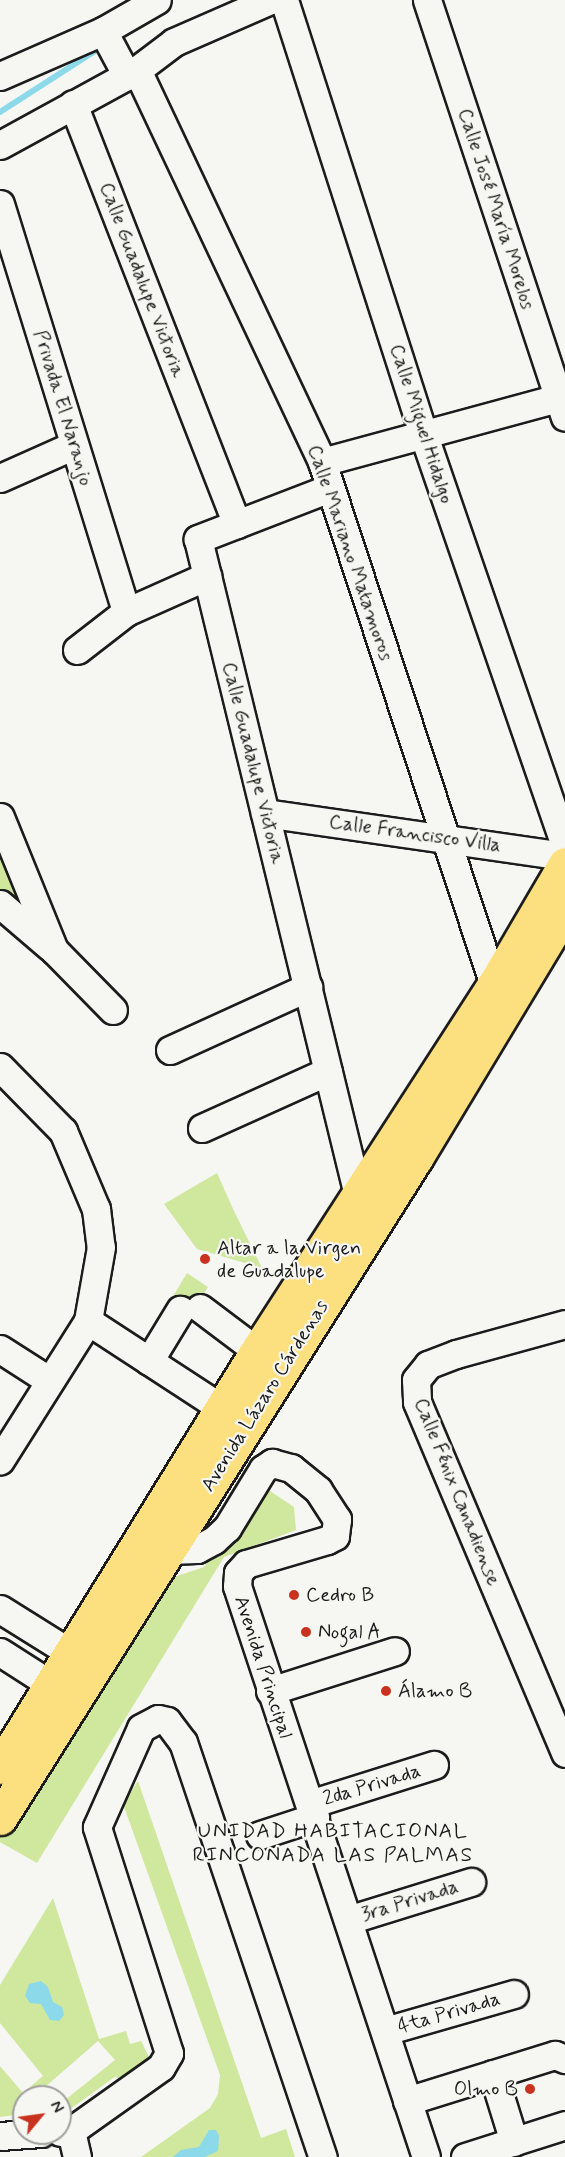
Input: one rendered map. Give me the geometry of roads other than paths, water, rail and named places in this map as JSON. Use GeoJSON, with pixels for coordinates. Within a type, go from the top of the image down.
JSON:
{"type":"FeatureCollection","features":[{"type":"Feature","properties":{"kind":"main road","name":"Avenida Lázaro Cárdenas"},"geometry":{"type":"LineString","coordinates":[[82,1661],[168,1550],[234,1416],[257,1351],[494,985],[565,864]]}},
{"type":"Feature","properties":{"kind":"main road","name":"Avenida Lázaro Cárdenas"},"geometry":{"type":"LineString","coordinates":[[0,1818],[62,1692],[234,1416],[410,1167],[565,911]]}},
{"type":"Feature","properties":{"kind":"main road","name":"Avenida Lázaro Cárdenas"},"geometry":{"type":"LineString","coordinates":[[0,1767],[62,1692]]}},
{"type":"Feature","properties":{"kind":"street"},"geometry":{"type":"LineString","coordinates":[[0,76],[104,33],[157,0]]}},
{"type":"Feature","properties":{"kind":"street","name":"Calle José María Morelos"},"geometry":{"type":"LineString","coordinates":[[427,0],[563,404]]}},
{"type":"Feature","properties":{"kind":"street"},"geometry":{"type":"LineString","coordinates":[[0,145],[73,104],[174,42],[268,1]]}},
{"type":"Feature","properties":{"kind":"street","name":"Calle Miguel Hidalgo"},"geometry":{"type":"LineString","coordinates":[[268,1],[423,433],[565,845]]}},
{"type":"Feature","properties":{"kind":"street","name":"Calle Mariano Matamoros"},"geometry":{"type":"LineString","coordinates":[[104,33],[128,70],[322,462],[494,985]]}},
{"type":"Feature","properties":{"kind":"street","name":"Calle Guadalupe Victoria"},"geometry":{"type":"LineString","coordinates":[[73,104],[237,524],[198,539],[358,1195]]}},
{"type":"Feature","properties":{"kind":"street","name":"Privada El Naranjo"},"geometry":{"type":"LineString","coordinates":[[0,204],[126,612]]}},
{"type":"Feature","properties":{"kind":"street"},"geometry":{"type":"LineString","coordinates":[[322,462],[423,433],[563,404]]}},
{"type":"Feature","properties":{"kind":"street"},"geometry":{"type":"LineString","coordinates":[[0,478],[75,445]]}},
{"type":"Feature","properties":{"kind":"street"},"geometry":{"type":"LineString","coordinates":[[237,524],[330,488]]}},
{"type":"Feature","properties":{"kind":"street"},"geometry":{"type":"LineString","coordinates":[[77,650],[126,612],[207,576]]}},
{"type":"Feature","properties":{"kind":"street","name":"Calle Francisco Villa"},"geometry":{"type":"LineString","coordinates":[[265,813],[565,856]]}},
{"type":"Feature","properties":{"kind":"street"},"geometry":{"type":"LineString","coordinates":[[0,817],[54,950]]}},
{"type":"Feature","properties":{"kind":"street"},"geometry":{"type":"LineString","coordinates":[[0,904],[54,950],[113,1010]]}},
{"type":"Feature","properties":{"kind":"street"},"geometry":{"type":"LineString","coordinates":[[170,1050],[308,987]]}},
{"type":"Feature","properties":{"kind":"street"},"geometry":{"type":"LineString","coordinates":[[0,1067],[63,1131],[96,1209],[101,1247],[88,1321],[0,1460]]}},
{"type":"Feature","properties":{"kind":"street"},"geometry":{"type":"LineString","coordinates":[[202,1128],[328,1071]]}},
{"type":"Feature","properties":{"kind":"street"},"geometry":{"type":"LineString","coordinates":[[149,1361],[190,1309],[257,1351]]}},
{"type":"Feature","properties":{"kind":"street"},"geometry":{"type":"LineString","coordinates":[[88,1321],[234,1416]]}},
{"type":"Feature","properties":{"kind":"street","name":"Calle Fénix Canadiense"},"geometry":{"type":"LineString","coordinates":[[565,1324],[428,1365],[416,1380],[417,1402],[565,1753]]}},
{"type":"Feature","properties":{"kind":"street"},"geometry":{"type":"LineString","coordinates":[[0,1349],[50,1382]]}},
{"type":"Feature","properties":{"kind":"street","name":"Avenida Principal"},"geometry":{"type":"LineString","coordinates":[[168,1550],[197,1549],[214,1540],[226,1528],[263,1469],[272,1463],[291,1468],[318,1490],[337,1519],[335,1536],[246,1564],[236,1577],[270,1691],[313,1811],[426,2157]]}},
{"type":"Feature","properties":{"kind":"street"},"geometry":{"type":"LineString","coordinates":[[0,1609],[82,1661]]}},
{"type":"Feature","properties":{"kind":"street"},"geometry":{"type":"LineString","coordinates":[[270,1691],[395,1651]]}},
{"type":"Feature","properties":{"kind":"street"},"geometry":{"type":"LineString","coordinates":[[0,1652],[62,1692]]}},
{"type":"Feature","properties":{"kind":"street"},"geometry":{"type":"LineString","coordinates":[[72,2127],[161,2067],[169,2053],[96,1827],[141,1728],[158,1719],[167,1721],[183,1742],[323,2157]]}},
{"type":"Feature","properties":{"kind":"street","name":"2da Privada"},"geometry":{"type":"LineString","coordinates":[[260,1835],[313,1811],[434,1766]]}},
{"type":"Feature","properties":{"kind":"street","name":"3ra Privada"},"geometry":{"type":"LineString","coordinates":[[348,1920],[471,1882]]}},
{"type":"Feature","properties":{"kind":"street","name":"4ta Privada"},"geometry":{"type":"LineString","coordinates":[[385,2031],[514,1994]]}},
{"type":"Feature","properties":{"kind":"street"},"geometry":{"type":"LineString","coordinates":[[407,2101],[555,2055],[565,2059]]}},
{"type":"Feature","properties":{"kind":"street"},"geometry":{"type":"LineString","coordinates":[[493,2074],[514,2142]]}},
{"type":"Feature","properties":{"kind":"street"},"geometry":{"type":"LineString","coordinates":[[465,2157],[565,2125]]}},
{"type":"Feature","properties":{"kind":"water"},"geometry":{"type":"Polygon","coordinates":[[[41,1981],[48,1987],[53,2002],[62,2007],[64,2015],[59,2021],[50,2020],[41,2004],[30,2003],[25,1996],[29,1984],[41,1981]]]}},
{"type":"Feature","properties":{"kind":"water"},"geometry":{"type":"Polygon","coordinates":[[[209,2130],[216,2130],[219,2136],[218,2151],[205,2157],[173,2157],[181,2150],[199,2147],[209,2130]]]}},
{"type":"Feature","properties":{"kind":"waterway"},"geometry":{"type":"LineString","coordinates":[[0,112],[103,46]]}},
{"type":"Feature","properties":{"kind":"place","name":"Altar a la Virgen de Guadalupe"},"geometry":{"type":"Point","coordinates":[205,1259]}},
{"type":"Feature","properties":{"kind":"place","name":"Cedro B"},"geometry":{"type":"Point","coordinates":[294,1595]}},
{"type":"Feature","properties":{"kind":"place","name":"Nogal A"},"geometry":{"type":"Point","coordinates":[306,1632]}},
{"type":"Feature","properties":{"kind":"place","name":"Álamo B"},"geometry":{"type":"Point","coordinates":[386,1691]}},
{"type":"Feature","properties":{"kind":"place","name":"Olmo B"},"geometry":{"type":"Point","coordinates":[530,2089]}},
{"type":"Feature","properties":{"kind":"district","name":"UNIDAD HABITACIONAL RINCONADA LAS PALMAS"},"geometry":{"type":"Point","coordinates":[333,1843]}}]}
